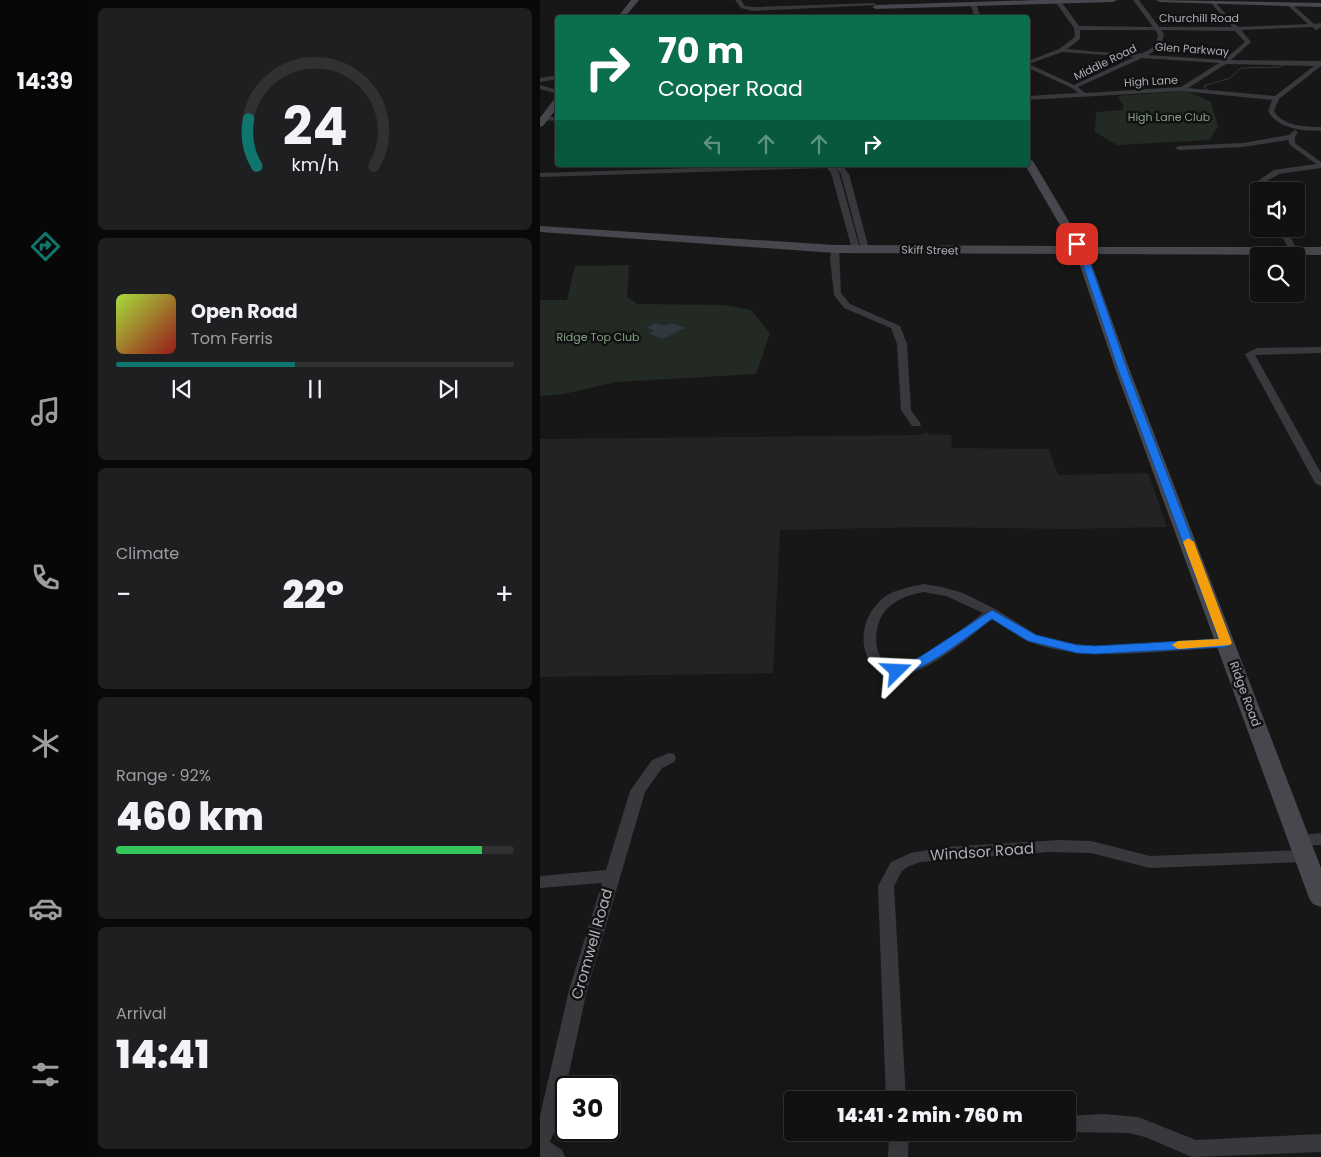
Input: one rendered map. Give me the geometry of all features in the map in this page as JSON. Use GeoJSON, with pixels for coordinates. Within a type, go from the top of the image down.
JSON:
{"type":"FeatureCollection","features":[{"type":"Feature","properties":{"kind":"main road"},"geometry":{"type":"LineString","coordinates":[[622,15],[635,0]]}},
{"type":"Feature","properties":{"kind":"main road"},"geometry":{"type":"LineString","coordinates":[[873,4],[973,4],[1114,0]]}},
{"type":"Feature","properties":{"kind":"main road"},"geometry":{"type":"LineString","coordinates":[[1160,0],[1321,5]]}},
{"type":"Feature","properties":{"kind":"main road"},"geometry":{"type":"LineString","coordinates":[[873,4],[880,15]]}},
{"type":"Feature","properties":{"kind":"main road"},"geometry":{"type":"LineString","coordinates":[[542,121],[555,104]]}},
{"type":"Feature","properties":{"kind":"main road","name":"Ridge Road"},"geometry":{"type":"LineString","coordinates":[[1030,164],[1081,251],[1127,380],[1321,898]]}},
{"type":"Feature","properties":{"kind":"main road","name":"Skiff Street"},"geometry":{"type":"LineString","coordinates":[[540,229],[835,249],[1250,251]]}},
{"type":"Feature","properties":{"kind":"main road","name":"Skiff Street"},"geometry":{"type":"LineString","coordinates":[[1305,251],[1321,251]]}},
{"type":"Feature","properties":{"kind":"street"},"geometry":{"type":"LineString","coordinates":[[738,0],[746,8],[873,4]]}},
{"type":"Feature","properties":{"kind":"street"},"geometry":{"type":"LineString","coordinates":[[1136,0],[1157,29]]}},
{"type":"Feature","properties":{"kind":"street"},"geometry":{"type":"LineString","coordinates":[[1030,63],[1061,50],[1078,38],[1077,28],[1058,1]]}},
{"type":"Feature","properties":{"kind":"street"},"geometry":{"type":"LineString","coordinates":[[1182,90],[1225,62],[1248,42],[1213,2]]}},
{"type":"Feature","properties":{"kind":"street"},"geometry":{"type":"LineString","coordinates":[[973,4],[977,15]]}},
{"type":"Feature","properties":{"kind":"street"},"geometry":{"type":"LineString","coordinates":[[1290,5],[1321,33]]}},
{"type":"Feature","properties":{"kind":"street"},"geometry":{"type":"LineString","coordinates":[[772,8],[772,15]]}},
{"type":"Feature","properties":{"kind":"street","name":"Churchill Road"},"geometry":{"type":"LineString","coordinates":[[1077,28],[1237,29],[1321,25]]}},
{"type":"Feature","properties":{"kind":"street","name":"Middle Road"},"geometry":{"type":"LineString","coordinates":[[1084,95],[1074,87],[1156,48],[1160,42],[1161,34],[1157,29]]}},
{"type":"Feature","properties":{"kind":"street","name":"Glen Parkway"},"geometry":{"type":"LineString","coordinates":[[1061,50],[1225,62],[1321,64]]}},
{"type":"Feature","properties":{"kind":"street"},"geometry":{"type":"LineString","coordinates":[[1321,64],[1276,98],[1271,107],[1271,115],[1284,123],[1304,128],[1321,129]]}},
{"type":"Feature","properties":{"kind":"street"},"geometry":{"type":"LineString","coordinates":[[1030,65],[1074,87]]}},
{"type":"Feature","properties":{"kind":"street"},"geometry":{"type":"LineString","coordinates":[[540,80],[555,77]]}},
{"type":"Feature","properties":{"kind":"street"},"geometry":{"type":"LineString","coordinates":[[540,87],[555,91]]}},
{"type":"Feature","properties":{"kind":"street","name":"High Lane"},"geometry":{"type":"LineString","coordinates":[[1030,98],[1182,90],[1276,98]]}},
{"type":"Feature","properties":{"kind":"street"},"geometry":{"type":"LineString","coordinates":[[542,121],[555,119]]}},
{"type":"Feature","properties":{"kind":"street"},"geometry":{"type":"LineString","coordinates":[[1178,148],[1243,145],[1291,137],[1304,128]]}},
{"type":"Feature","properties":{"kind":"street"},"geometry":{"type":"LineString","coordinates":[[1291,137],[1295,148],[1321,165]]}},
{"type":"Feature","properties":{"kind":"street"},"geometry":{"type":"LineString","coordinates":[[1264,182],[1277,172],[1321,165]]}},
{"type":"Feature","properties":{"kind":"street"},"geometry":{"type":"LineString","coordinates":[[715,169],[726,167]]}},
{"type":"Feature","properties":{"kind":"street"},"geometry":{"type":"LineString","coordinates":[[540,175],[770,167]]}},
{"type":"Feature","properties":{"kind":"street"},"geometry":{"type":"LineString","coordinates":[[830,167],[835,173],[860,249]]}},
{"type":"Feature","properties":{"kind":"street"},"geometry":{"type":"LineString","coordinates":[[840,167],[843,169],[852,201],[860,249]]}},
{"type":"Feature","properties":{"kind":"street"},"geometry":{"type":"LineString","coordinates":[[540,171],[674,170]]}},
{"type":"Feature","properties":{"kind":"street"},"geometry":{"type":"LineString","coordinates":[[843,202],[852,201]]}},
{"type":"Feature","properties":{"kind":"street"},"geometry":{"type":"LineString","coordinates":[[835,249],[837,292],[847,306],[895,326],[902,344],[906,410],[916,424]]}},
{"type":"Feature","properties":{"kind":"street"},"geometry":{"type":"LineString","coordinates":[[1321,350],[1257,352],[1250,354],[1321,483]]}},
{"type":"Feature","properties":{"kind":"street"},"geometry":{"type":"LineString","coordinates":[[992,613],[927,658],[904,670],[894,671],[886,669],[876,661],[870,651],[869,632],[875,614],[890,598],[908,589],[935,588],[946,590],[966,599],[992,613],[1032,638],[1077,649],[1095,650],[1226,643]]}},
{"type":"Feature","properties":{"kind":"street","name":"Cromwell Road"},"geometry":{"type":"LineString","coordinates":[[540,1142],[550,1119],[578,990],[638,791],[657,764],[669,758]]}},
{"type":"Feature","properties":{"kind":"street","name":"Windsor Road"},"geometry":{"type":"LineString","coordinates":[[896,1091],[886,886],[890,873],[902,862],[917,857],[943,854],[1065,846],[1092,848],[1133,860],[1150,862],[1302,848],[1321,839]]}},
{"type":"Feature","properties":{"kind":"street"},"geometry":{"type":"LineString","coordinates":[[540,882],[611,876]]}},
{"type":"Feature","properties":{"kind":"street"},"geometry":{"type":"LineString","coordinates":[[1076,1124],[1111,1122],[1138,1126],[1180,1145],[1196,1149],[1321,1143]]}},
{"type":"Feature","properties":{"kind":"street"},"geometry":{"type":"LineString","coordinates":[[898,1157],[899,1141]]}},
{"type":"Feature","properties":{"kind":"street"},"geometry":{"type":"LineString","coordinates":[[540,1147],[555,1157]]}},
{"type":"Feature","properties":{"kind":"shaded area"},"geometry":{"type":"Polygon","coordinates":[[[656,323],[664,326],[672,323],[685,328],[663,339],[649,333],[654,331],[647,327],[656,323]]]}},
{"type":"Feature","properties":{"kind":"shaded area"},"geometry":{"type":"Polygon","coordinates":[[[927,432],[928,434],[951,435],[952,448],[1049,449],[1058,475],[1148,473],[1167,527],[1069,529],[928,527],[780,530],[773,673],[540,677],[540,439],[918,435],[927,432]]]}},
{"type":"Feature","properties":{"kind":"green space","name":"High Lane Club"},"geometry":{"type":"Polygon","coordinates":[[[1187,91],[1211,102],[1218,126],[1210,140],[1117,145],[1095,132],[1096,112],[1123,110],[1123,105],[1117,96],[1187,91]]]}},
{"type":"Feature","properties":{"kind":"green space","name":"Ridge Top Club"},"geometry":{"type":"Polygon","coordinates":[[[629,265],[627,297],[637,304],[724,305],[751,310],[770,333],[756,374],[616,382],[564,394],[540,396],[540,300],[567,300],[575,266],[629,265]]]}},
{"type":"Feature","properties":{"kind":"waterway"},"geometry":{"type":"LineString","coordinates":[[1207,90],[1204,86],[1230,78],[1241,68],[1279,67],[1286,64]]}},
{"type":"Feature","properties":{"kind":"slow traffic"},"geometry":{"type":"LineString","coordinates":[[1178,645],[1226,643],[1188,542]]}},
{"type":"Feature","properties":{"kind":"route"},"geometry":{"type":"LineString","coordinates":[[897,671],[912,667],[927,658],[992,613],[1032,638],[1077,649],[1095,650],[1226,643],[1124,372],[1087,265],[1077,244]]}}]}
